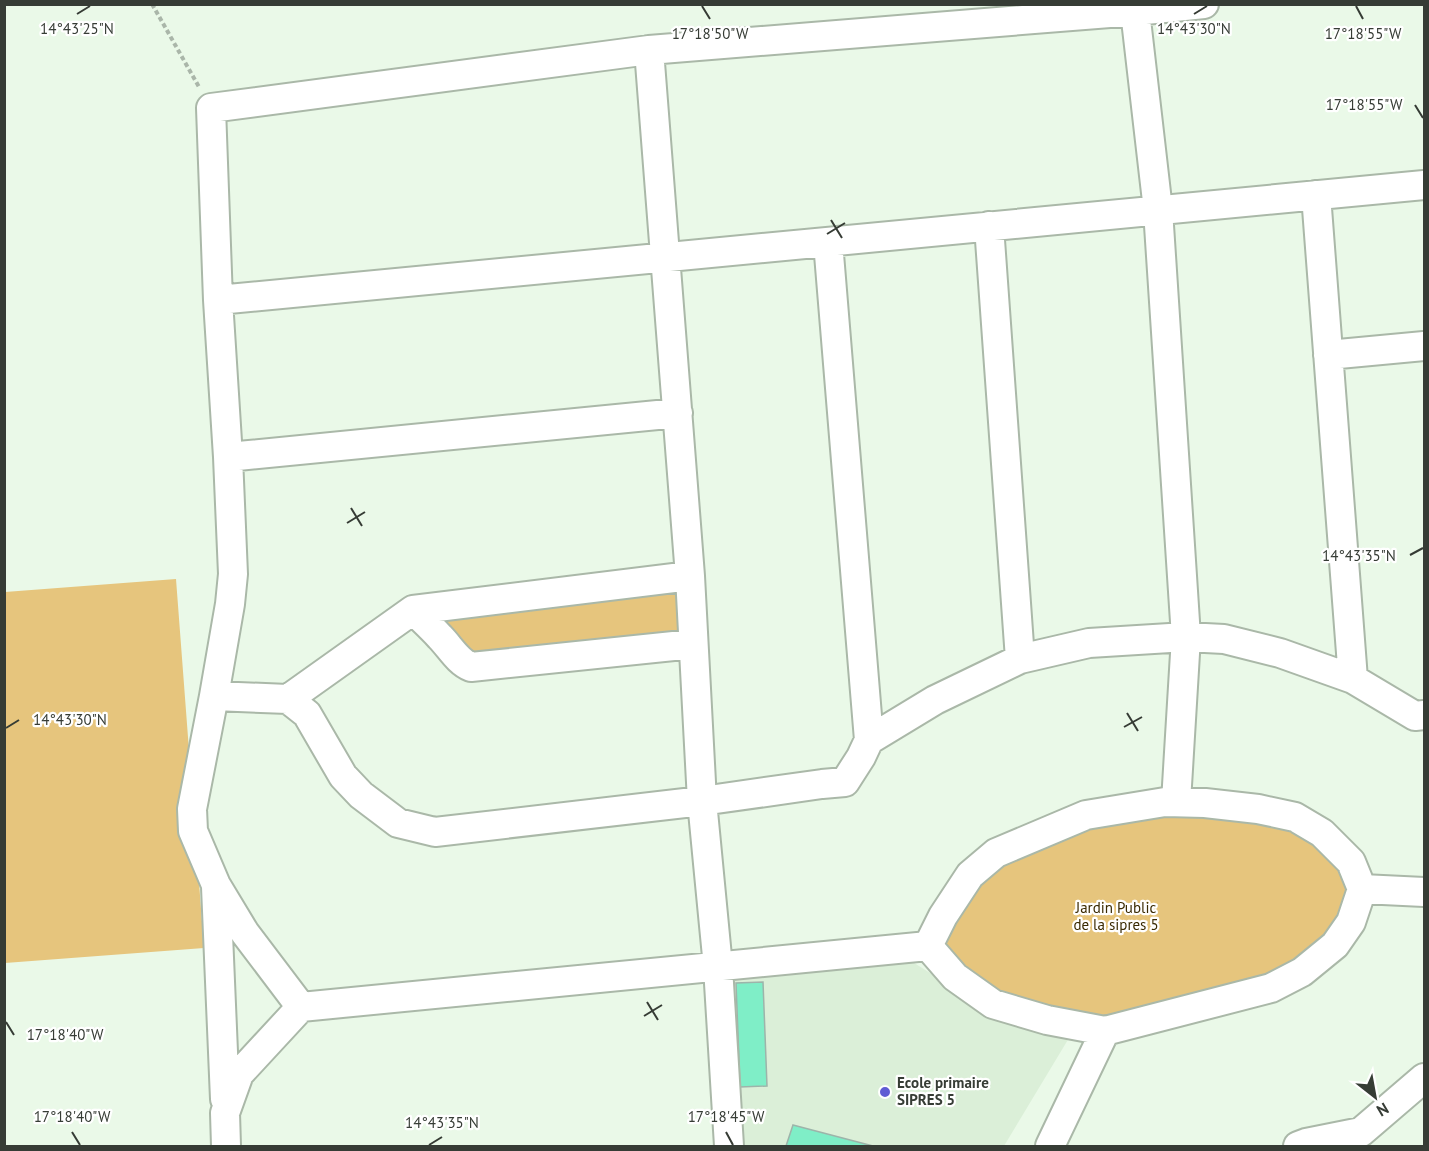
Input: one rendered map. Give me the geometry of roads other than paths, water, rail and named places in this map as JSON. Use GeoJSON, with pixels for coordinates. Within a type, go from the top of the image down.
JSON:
{"type":"FeatureCollection","features":[{"type":"Feature","properties":{"kind":"street"},"geometry":{"type":"LineString","coordinates":[[301,1007],[244,933],[216,885],[193,831],[192,809],[214,696],[233,574],[218,300],[211,108],[649,50],[1204,4]]}},
{"type":"Feature","properties":{"kind":"street"},"geometry":{"type":"LineString","coordinates":[[1135,11],[1158,210],[1186,638],[1176,802]]}},
{"type":"Feature","properties":{"kind":"street"},"geometry":{"type":"LineString","coordinates":[[649,50],[690,576],[702,801],[718,967],[729,1146]]}},
{"type":"Feature","properties":{"kind":"street"},"geometry":{"type":"LineString","coordinates":[[218,300],[1425,185]]}},
{"type":"Feature","properties":{"kind":"street"},"geometry":{"type":"LineString","coordinates":[[1316,195],[1353,679]]}},
{"type":"Feature","properties":{"kind":"street"},"geometry":{"type":"LineString","coordinates":[[989,226],[1020,659]]}},
{"type":"Feature","properties":{"kind":"street"},"geometry":{"type":"LineString","coordinates":[[214,696],[288,699],[307,714],[351,786],[399,823],[435,832],[845,782],[869,740],[828,242]]}},
{"type":"Feature","properties":{"kind":"street"},"geometry":{"type":"LineString","coordinates":[[1328,355],[1425,346]]}},
{"type":"Feature","properties":{"kind":"street"},"geometry":{"type":"LineString","coordinates":[[228,457],[678,413]]}},
{"type":"Feature","properties":{"kind":"street"},"geometry":{"type":"LineString","coordinates":[[288,699],[413,610],[690,576]]}},
{"type":"Feature","properties":{"kind":"street"},"geometry":{"type":"LineString","coordinates":[[413,610],[454,654],[471,667],[693,644]]}},
{"type":"Feature","properties":{"kind":"street"},"geometry":{"type":"LineString","coordinates":[[869,740],[935,700],[1020,659],[1089,643],[1186,638],[1224,639],[1280,653],[1353,679],[1415,716],[1425,715]]}},
{"type":"Feature","properties":{"kind":"street"},"geometry":{"type":"LineString","coordinates":[[1205,803],[1258,809],[1295,817],[1322,833],[1351,862],[1362,890],[1351,922],[1335,945],[1302,972],[1271,987],[1105,1031],[1047,1020],[993,1004],[955,977],[928,946],[943,916],[970,875],[996,853],[1086,815],[1147,804],[1205,803]]}},
{"type":"Feature","properties":{"kind":"street"},"geometry":{"type":"LineString","coordinates":[[216,885],[226,1146]]}},
{"type":"Feature","properties":{"kind":"street"},"geometry":{"type":"LineString","coordinates":[[1362,890],[1425,892]]}},
{"type":"Feature","properties":{"kind":"street"},"geometry":{"type":"LineString","coordinates":[[225,1113],[239,1074],[301,1007],[928,946]]}},
{"type":"Feature","properties":{"kind":"street"},"geometry":{"type":"LineString","coordinates":[[1050,1146],[1105,1031]]}},
{"type":"Feature","properties":{"kind":"street"},"geometry":{"type":"LineString","coordinates":[[1298,1146],[1306,1143],[1366,1139],[1425,1078]]}},
{"type":"Feature","properties":{"kind":"place","name":"Ecole primaire SIPRES 5"},"geometry":{"type":"Point","coordinates":[885,1092]}},
{"type":"Feature","properties":{"kind":"park label","name":"Jardin Public de la sipres 5"},"geometry":{"type":"Point","coordinates":[1116,916]}}]}
